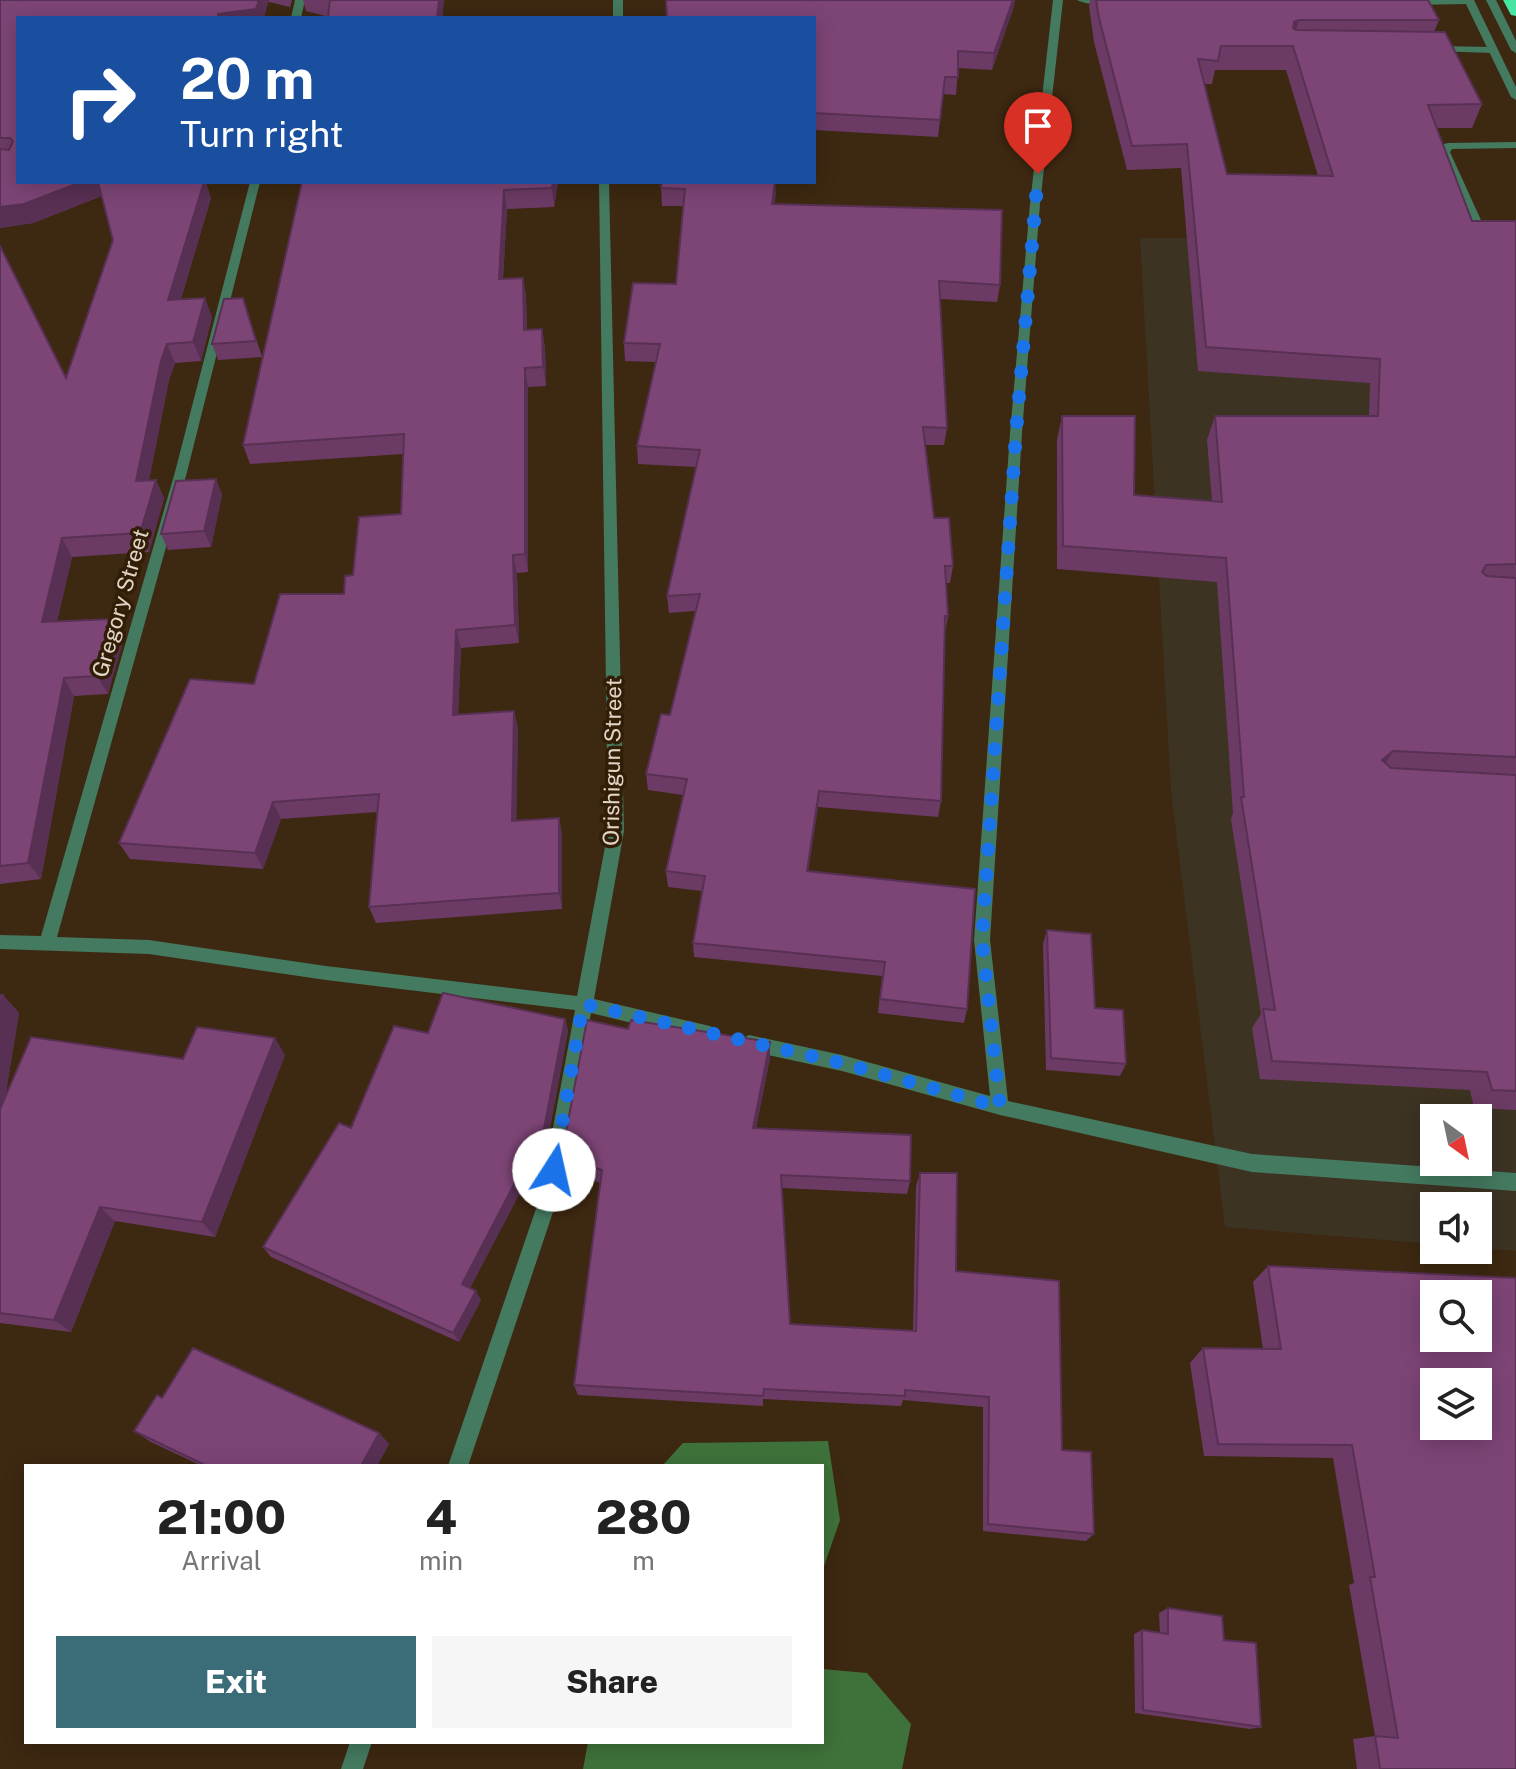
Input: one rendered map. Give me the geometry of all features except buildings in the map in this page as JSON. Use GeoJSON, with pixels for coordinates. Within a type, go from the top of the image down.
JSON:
{"type":"FeatureCollection","features":[{"type":"Feature","properties":{"kind":"highway"},"geometry":{"type":"LineString","coordinates":[[1510,0],[1516,12]]}},
{"type":"Feature","properties":{"kind":"street"},"geometry":{"type":"LineString","coordinates":[[1000,1107],[982,940],[1017,417],[1035,204],[1058,0]]}},
{"type":"Feature","properties":{"kind":"street"},"geometry":{"type":"LineString","coordinates":[[1082,0],[1122,2]]}},
{"type":"Feature","properties":{"kind":"street"},"geometry":{"type":"LineString","coordinates":[[1391,2],[1469,0],[1516,97]]}},
{"type":"Feature","properties":{"kind":"street"},"geometry":{"type":"LineString","coordinates":[[1491,0],[1516,50]]}},
{"type":"Feature","properties":{"kind":"street"},"geometry":{"type":"LineString","coordinates":[[1425,49],[1493,50]]}},
{"type":"Feature","properties":{"kind":"street"},"geometry":{"type":"LineString","coordinates":[[1514,148],[1458,143],[1448,146],[1445,152],[1480,231],[1494,240],[1516,239]]}},
{"type":"Feature","properties":{"kind":"street","name":"Gregory Street"},"geometry":{"type":"LineString","coordinates":[[47,943],[181,472],[254,184]]}},
{"type":"Feature","properties":{"kind":"street","name":"Orishigun Street"},"geometry":{"type":"LineString","coordinates":[[459,1464],[549,1197],[616,831],[604,184]]}},
{"type":"Feature","properties":{"kind":"street"},"geometry":{"type":"LineString","coordinates":[[0,942],[149,947],[326,973],[583,1004],[842,1063],[1000,1107],[1252,1163],[1516,1182]]}},
{"type":"Feature","properties":{"kind":"street"},"geometry":{"type":"LineString","coordinates":[[352,1769],[360,1744]]}},
{"type":"Feature","properties":{"kind":"shaded area"},"geometry":{"type":"Polygon","coordinates":[[[1140,238],[1516,238],[1516,1251],[1492,1249],[1492,1192],[1420,1192],[1420,1243],[1225,1227],[1171,791],[1140,238]]]}},
{"type":"Feature","properties":{"kind":"green space"},"geometry":{"type":"Polygon","coordinates":[[[828,1441],[840,1520],[824,1566],[824,1464],[664,1464],[683,1443],[828,1441]]]}},
{"type":"Feature","properties":{"kind":"green space"},"geometry":{"type":"Polygon","coordinates":[[[824,1669],[867,1673],[911,1724],[902,1769],[583,1769],[588,1744],[824,1744],[824,1669]]]}},
{"type":"Feature","properties":{"kind":"route"},"geometry":{"type":"LineString","coordinates":[[554,1170],[583,1004],[842,1063],[1000,1107],[982,940],[1016,433],[1038,174]]}}]}
